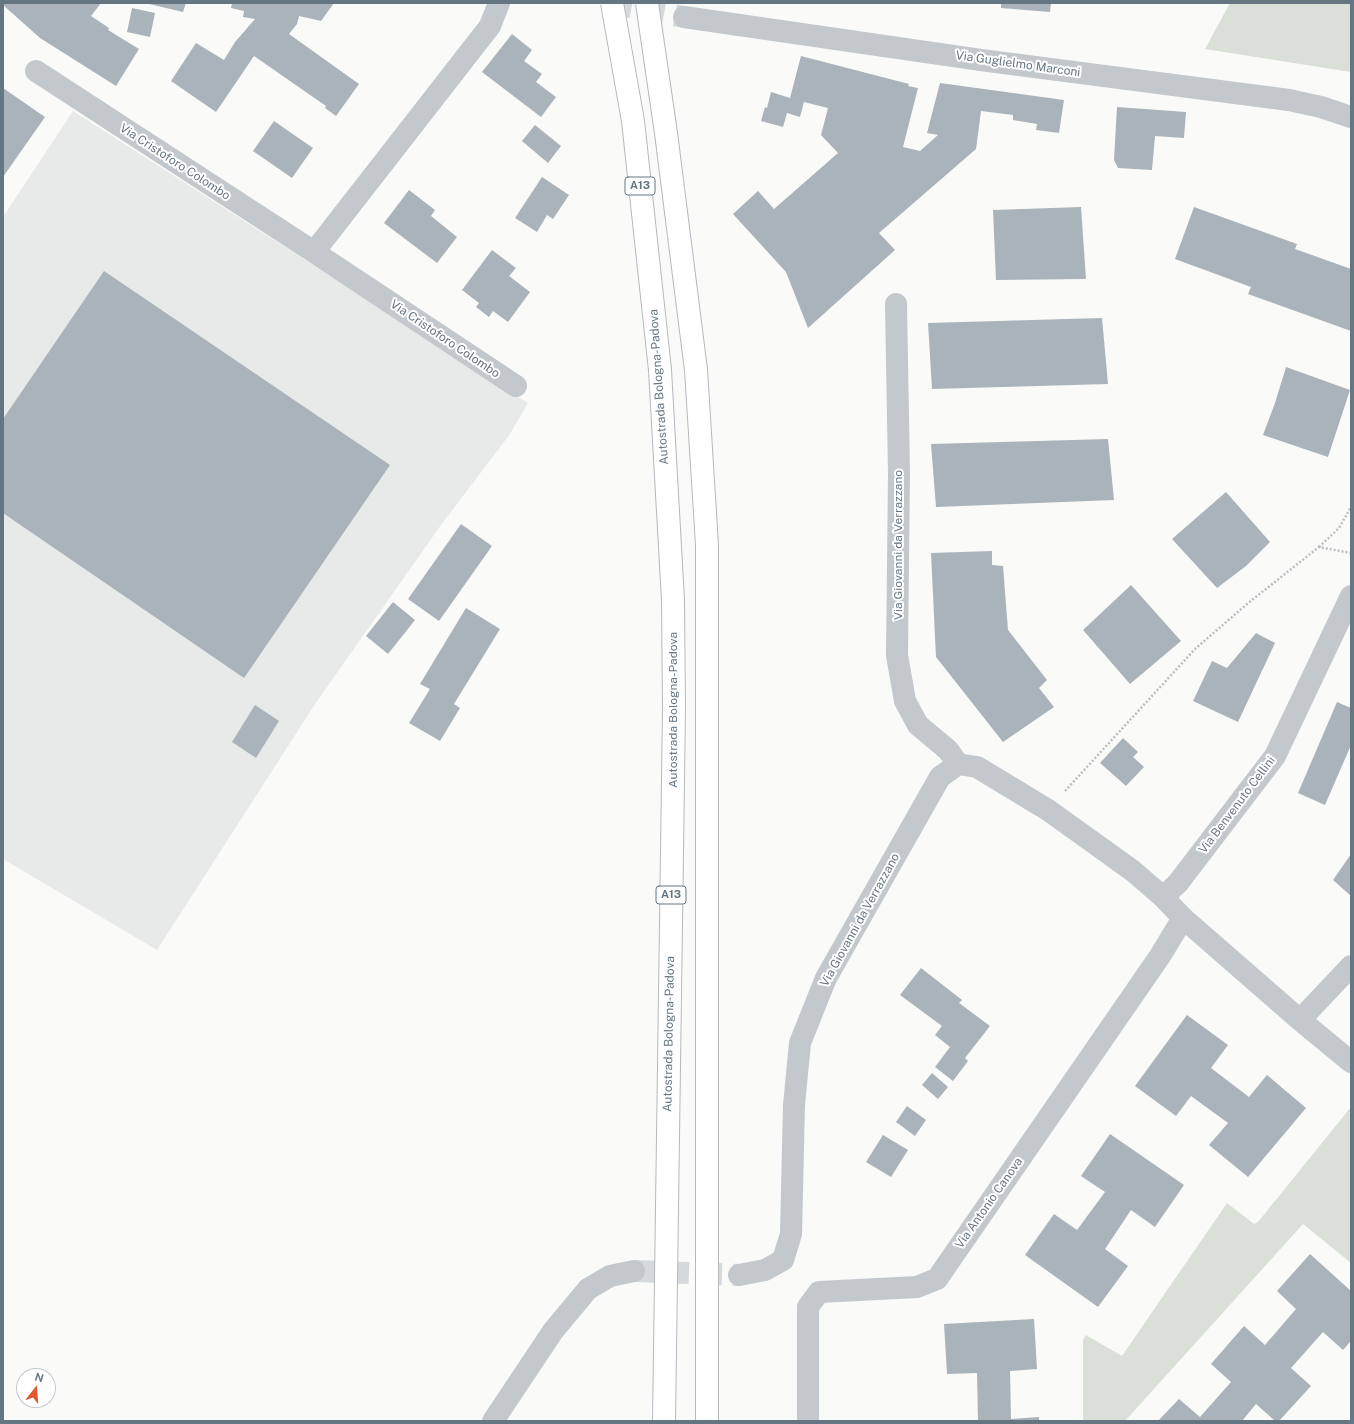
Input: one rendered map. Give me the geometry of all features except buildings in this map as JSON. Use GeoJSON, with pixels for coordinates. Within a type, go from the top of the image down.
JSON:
{"type":"FeatureCollection","features":[{"type":"Feature","properties":{"kind":"highway","name":"Autostrada Bologna-Padova"},"geometry":{"type":"LineString","coordinates":[[612,3],[633,121],[660,370],[673,600],[674,709],[664,1421]]}},
{"type":"Feature","properties":{"kind":"highway","name":"A13"},"geometry":{"type":"LineString","coordinates":[[647,3],[666,132],[696,370],[707,553],[707,1421]]}},
{"type":"Feature","properties":{"kind":"street"},"geometry":{"type":"LineString","coordinates":[[314,252],[490,26],[499,3]]}},
{"type":"Feature","properties":{"kind":"street","name":"Via Guglielmo Marconi"},"geometry":{"type":"LineString","coordinates":[[684,17],[981,60],[1289,100],[1321,107],[1351,117]]}},
{"type":"Feature","properties":{"kind":"street","name":"Via Cristoforo Colombo"},"geometry":{"type":"LineString","coordinates":[[36,71],[314,252],[516,386]]}},
{"type":"Feature","properties":{"kind":"street","name":"Via Giovanni da Verrazzano"},"geometry":{"type":"LineString","coordinates":[[739,1275],[765,1270],[783,1260],[791,1234],[794,1104],[800,1043],[826,978],[940,777],[958,764],[948,750],[918,725],[905,701],[897,655],[899,497],[896,304]]}},
{"type":"Feature","properties":{"kind":"street","name":"Via Benvenuto Cellini"},"geometry":{"type":"LineString","coordinates":[[1163,897],[1178,882],[1275,756],[1351,596]]}},
{"type":"Feature","properties":{"kind":"street"},"geometry":{"type":"LineString","coordinates":[[958,764],[977,768],[1048,810],[1133,871],[1163,897],[1183,918],[1300,1020],[1351,1062]]}},
{"type":"Feature","properties":{"kind":"street","name":"Via Antonio Canova"},"geometry":{"type":"LineString","coordinates":[[808,1421],[808,1307],[819,1292],[917,1287],[937,1279],[1160,956],[1183,918]]}},
{"type":"Feature","properties":{"kind":"street"},"geometry":{"type":"LineString","coordinates":[[1300,1020],[1351,966]]}},
{"type":"Feature","properties":{"kind":"street"},"geometry":{"type":"LineString","coordinates":[[493,1421],[553,1331],[588,1288],[610,1276],[634,1271]]}},
{"type":"Feature","properties":{"kind":"path"},"geometry":{"type":"LineString","coordinates":[[1048,810],[1195,649],[1247,604],[1319,547],[1339,528],[1351,507]]}},
{"type":"Feature","properties":{"kind":"path"},"geometry":{"type":"LineString","coordinates":[[1319,547],[1351,553]]}},
{"type":"Feature","properties":{"kind":"shaded area"},"geometry":{"type":"Polygon","coordinates":[[[1230,3],[1351,3],[1351,72],[1205,49],[1230,3]]]}},
{"type":"Feature","properties":{"kind":"shaded area"},"geometry":{"type":"Polygon","coordinates":[[[73,111],[528,403],[510,434],[441,525],[315,704],[157,950],[3,859],[3,217],[73,111]]]}},
{"type":"Feature","properties":{"kind":"shaded area"},"geometry":{"type":"Polygon","coordinates":[[[1351,1107],[1351,1263],[1303,1224],[1125,1421],[1083,1421],[1083,1340],[1086,1335],[1122,1356],[1227,1203],[1254,1224],[1258,1222],[1351,1107]]]}},
{"type":"Feature","properties":{"kind":"tunnel"},"geometry":{"type":"LineString","coordinates":[[610,3],[684,17]]}},
{"type":"Feature","properties":{"kind":"tunnel"},"geometry":{"type":"LineString","coordinates":[[634,1271],[739,1275]]}}]}
